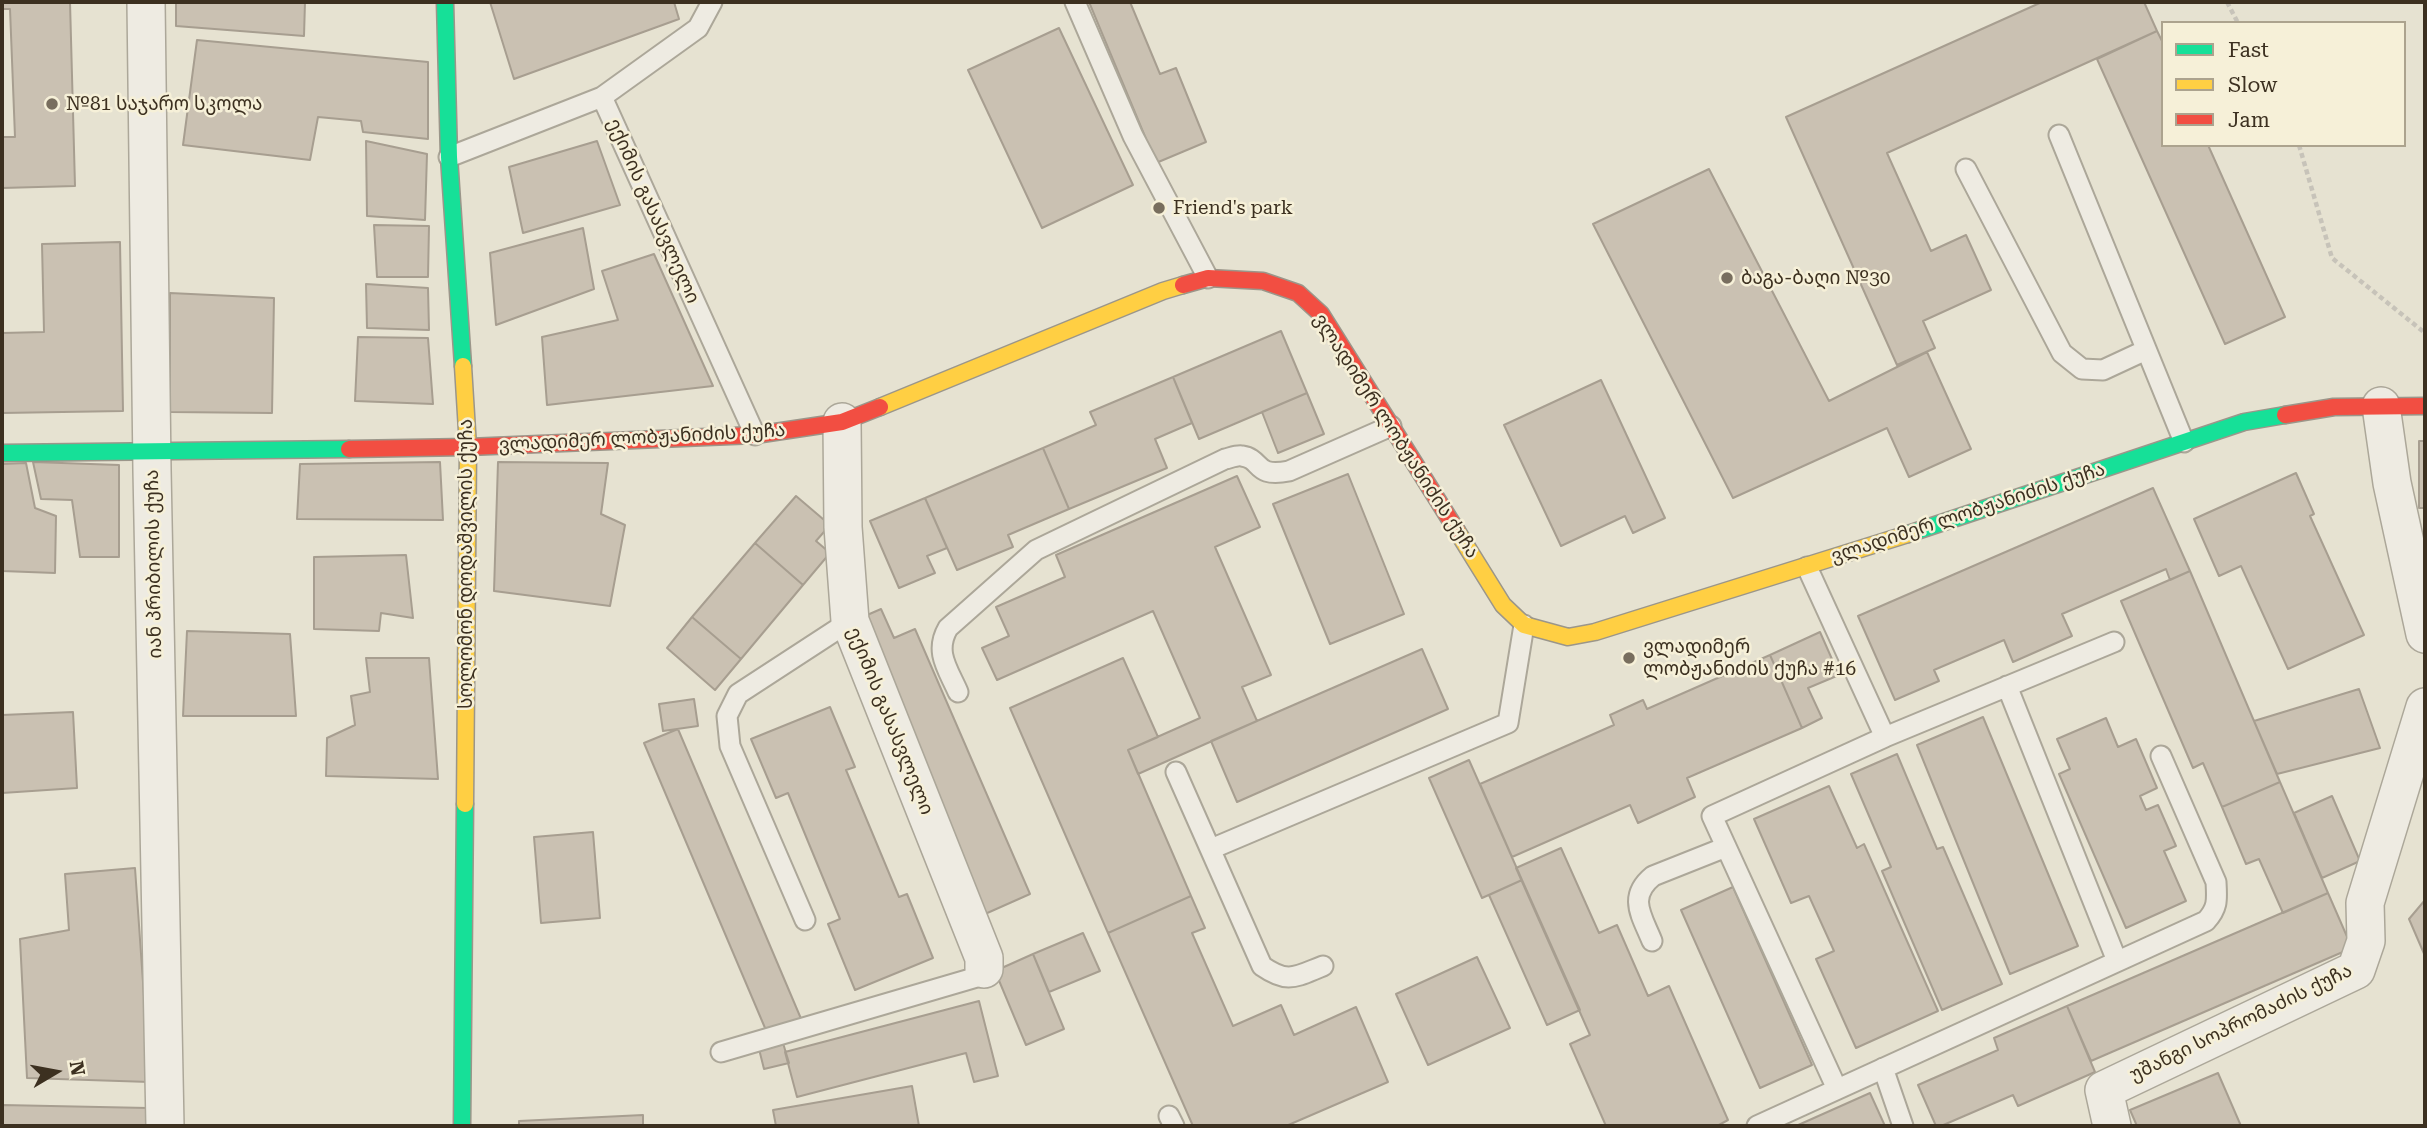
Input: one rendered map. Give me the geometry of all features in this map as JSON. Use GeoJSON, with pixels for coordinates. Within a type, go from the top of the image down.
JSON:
{"type":"FeatureCollection","features":[{"type":"Feature","properties":{"kind":"street","name":"იან პრიბილის ქუჩა"},"geometry":{"type":"LineString","coordinates":[[146,2],[165,1126]]}},
{"type":"Feature","properties":{"kind":"street","name":"სოლომონ დოდაშვილის ქუჩა"},"geometry":{"type":"LineString","coordinates":[[445,2],[449,157],[468,447],[462,1126]]}},
{"type":"Feature","properties":{"kind":"street","name":"ვლადიმერ ლობჟანიძის ქუჩა"},"geometry":{"type":"LineString","coordinates":[[2,453],[468,447],[755,435],[842,422],[1163,290],[1208,278],[1263,281],[1298,293],[1321,314],[1503,605],[1524,625],[1568,636],[1595,632],[1807,567],[2244,422],[2334,407],[2425,406]]}},
{"type":"Feature","properties":{"kind":"street"},"geometry":{"type":"LineString","coordinates":[[2381,406],[2392,484],[2425,634]]}},
{"type":"Feature","properties":{"kind":"street","name":"ექიმის გასასვლელი"},"geometry":{"type":"LineString","coordinates":[[842,422],[843,527],[850,621],[984,958],[984,969]]}},
{"type":"Feature","properties":{"kind":"street","name":"უშანგი სოპრომაძის ქუჩა"},"geometry":{"type":"LineString","coordinates":[[2112,1126],[2104,1090],[2356,970],[2366,941],[2365,903],[2425,707]]}},
{"type":"Feature","properties":{"kind":"lane"},"geometry":{"type":"LineString","coordinates":[[602,97],[698,28],[712,2]]}},
{"type":"Feature","properties":{"kind":"lane"},"geometry":{"type":"LineString","coordinates":[[1075,2],[1133,136],[1208,278]]}},
{"type":"Feature","properties":{"kind":"lane","name":"ექიმის გასასვლელი"},"geometry":{"type":"LineString","coordinates":[[449,157],[602,97],[755,435]]}},
{"type":"Feature","properties":{"kind":"lane"},"geometry":{"type":"LineString","coordinates":[[2059,135],[2183,442]]}},
{"type":"Feature","properties":{"kind":"lane"},"geometry":{"type":"LineString","coordinates":[[1966,169],[2062,353],[2082,369],[2104,370],[2146,350]]}},
{"type":"Feature","properties":{"kind":"lane"},"geometry":{"type":"LineString","coordinates":[[958,692],[942,654],[941,640],[948,628],[1036,550],[1225,459],[1241,455],[1251,459],[1261,470],[1275,474],[1391,426]]}},
{"type":"Feature","properties":{"kind":"lane"},"geometry":{"type":"LineString","coordinates":[[1807,567],[1885,737]]}},
{"type":"Feature","properties":{"kind":"lane"},"geometry":{"type":"LineString","coordinates":[[805,920],[730,746],[727,716],[738,694],[850,621]]}},
{"type":"Feature","properties":{"kind":"lane"},"geometry":{"type":"LineString","coordinates":[[1211,849],[1508,723],[1524,625]]}},
{"type":"Feature","properties":{"kind":"lane"},"geometry":{"type":"LineString","coordinates":[[1837,1089],[1712,816],[1885,737],[2115,642]]}},
{"type":"Feature","properties":{"kind":"lane"},"geometry":{"type":"LineString","coordinates":[[2007,686],[2118,961]]}},
{"type":"Feature","properties":{"kind":"lane"},"geometry":{"type":"LineString","coordinates":[[1757,1126],[2206,921],[2214,912],[2216,882],[2161,756]]}},
{"type":"Feature","properties":{"kind":"lane"},"geometry":{"type":"LineString","coordinates":[[1176,772],[1262,966],[1277,976],[1293,978],[1323,966]]}},
{"type":"Feature","properties":{"kind":"lane"},"geometry":{"type":"LineString","coordinates":[[1652,941],[1637,906],[1638,894],[1644,883],[1653,876],[1726,847]]}},
{"type":"Feature","properties":{"kind":"lane"},"geometry":{"type":"LineString","coordinates":[[721,1052],[978,977],[984,969]]}},
{"type":"Feature","properties":{"kind":"lane"},"geometry":{"type":"LineString","coordinates":[[1883,1068],[1903,1126]]}},
{"type":"Feature","properties":{"kind":"path"},"geometry":{"type":"LineString","coordinates":[[2227,2],[2237,21]]}},
{"type":"Feature","properties":{"kind":"path"},"geometry":{"type":"LineString","coordinates":[[2301,147],[2332,258],[2425,333]]}},
{"type":"Feature","properties":{"kind":"building"},"geometry":{"type":"Polygon","coordinates":[[[2,2],[70,2],[75,186],[2,188],[2,137],[15,137],[10,9],[2,9],[2,2]]]}},
{"type":"Feature","properties":{"kind":"building"},"geometry":{"type":"Polygon","coordinates":[[[176,2],[305,2],[304,36],[176,26],[176,2]]]}},
{"type":"Feature","properties":{"kind":"building"},"geometry":{"type":"Polygon","coordinates":[[[490,2],[674,2],[679,19],[514,79],[490,2]]]}},
{"type":"Feature","properties":{"kind":"building"},"geometry":{"type":"Polygon","coordinates":[[[1089,2],[1130,2],[1160,74],[1176,68],[1206,142],[1156,163],[1089,2]]]}},
{"type":"Feature","properties":{"kind":"building"},"geometry":{"type":"Polygon","coordinates":[[[2042,2],[2144,2],[2157,31],[1887,153],[1931,251],[1966,235],[1991,290],[1923,321],[1935,348],[1897,365],[1786,117],[2042,2]]]}},
{"type":"Feature","properties":{"kind":"building"},"geometry":{"type":"Polygon","coordinates":[[[1059,28],[1133,185],[1042,228],[968,70],[1059,28]]]}},
{"type":"Feature","properties":{"kind":"building"},"geometry":{"type":"Polygon","coordinates":[[[2157,31],[2161,39],[2161,147],[2209,147],[2285,317],[2225,344],[2097,59],[2157,31]]]}},
{"type":"Feature","properties":{"kind":"building"},"geometry":{"type":"Polygon","coordinates":[[[197,40],[428,62],[428,139],[363,132],[361,121],[318,117],[310,160],[183,145],[197,40]]]}},
{"type":"Feature","properties":{"kind":"building"},"geometry":{"type":"Polygon","coordinates":[[[366,141],[427,154],[425,220],[367,216],[366,141]]]}},
{"type":"Feature","properties":{"kind":"building"},"geometry":{"type":"Polygon","coordinates":[[[597,141],[620,205],[523,233],[509,167],[597,141]]]}},
{"type":"Feature","properties":{"kind":"building"},"geometry":{"type":"Polygon","coordinates":[[[1709,169],[1829,401],[1927,352],[1971,449],[1909,477],[1887,428],[1733,498],[1593,224],[1709,169]]]}},
{"type":"Feature","properties":{"kind":"building"},"geometry":{"type":"Polygon","coordinates":[[[374,225],[429,226],[428,277],[377,277],[374,225]]]}},
{"type":"Feature","properties":{"kind":"building"},"geometry":{"type":"Polygon","coordinates":[[[583,228],[594,289],[496,325],[490,253],[583,228]]]}},
{"type":"Feature","properties":{"kind":"building"},"geometry":{"type":"Polygon","coordinates":[[[120,242],[123,411],[2,413],[2,333],[44,332],[42,244],[120,242]]]}},
{"type":"Feature","properties":{"kind":"building"},"geometry":{"type":"Polygon","coordinates":[[[654,254],[713,386],[547,405],[542,337],[618,320],[602,271],[654,254]]]}},
{"type":"Feature","properties":{"kind":"building"},"geometry":{"type":"Polygon","coordinates":[[[366,284],[428,288],[429,330],[367,328],[366,284]]]}},
{"type":"Feature","properties":{"kind":"building"},"geometry":{"type":"Polygon","coordinates":[[[170,293],[274,298],[272,413],[170,412],[170,293]]]}},
{"type":"Feature","properties":{"kind":"building"},"geometry":{"type":"Polygon","coordinates":[[[1281,331],[1307,393],[1199,439],[1173,377],[1281,331]]]}},
{"type":"Feature","properties":{"kind":"building"},"geometry":{"type":"Polygon","coordinates":[[[358,337],[428,338],[433,404],[355,401],[358,337]]]}},
{"type":"Feature","properties":{"kind":"building"},"geometry":{"type":"Polygon","coordinates":[[[1173,377],[1192,423],[1155,439],[1167,468],[1069,509],[1043,448],[1096,425],[1090,412],[1173,377]]]}},
{"type":"Feature","properties":{"kind":"building"},"geometry":{"type":"Polygon","coordinates":[[[1601,380],[1665,518],[1633,533],[1625,516],[1561,546],[1504,425],[1601,380]]]}},
{"type":"Feature","properties":{"kind":"building"},"geometry":{"type":"Polygon","coordinates":[[[1307,393],[1324,434],[1278,453],[1262,412],[1307,393]]]}},
{"type":"Feature","properties":{"kind":"building"},"geometry":{"type":"Polygon","coordinates":[[[2419,441],[2425,441],[2425,508],[2419,508],[2419,441]]]}},
{"type":"Feature","properties":{"kind":"building"},"geometry":{"type":"Polygon","coordinates":[[[1043,448],[1069,509],[1008,535],[1013,547],[957,570],[925,498],[1043,448]]]}},
{"type":"Feature","properties":{"kind":"building"},"geometry":{"type":"Polygon","coordinates":[[[33,462],[119,465],[119,557],[80,557],[72,500],[41,499],[33,462]]]}},
{"type":"Feature","properties":{"kind":"building"},"geometry":{"type":"Polygon","coordinates":[[[440,462],[443,520],[297,519],[300,464],[440,462]]]}},
{"type":"Feature","properties":{"kind":"building"},"geometry":{"type":"Polygon","coordinates":[[[498,462],[608,463],[601,514],[625,525],[610,606],[494,591],[498,462]]]}},
{"type":"Feature","properties":{"kind":"building"},"geometry":{"type":"Polygon","coordinates":[[[26,463],[35,508],[56,516],[55,573],[2,571],[2,464],[26,463]]]}},
{"type":"Feature","properties":{"kind":"building"},"geometry":{"type":"Polygon","coordinates":[[[2296,473],[2314,514],[2310,516],[2364,635],[2288,669],[2241,566],[2219,576],[2194,519],[2296,473]]]}},
{"type":"Feature","properties":{"kind":"building"},"geometry":{"type":"Polygon","coordinates":[[[1348,474],[1404,614],[1330,644],[1273,504],[1348,474]]]}},
{"type":"Feature","properties":{"kind":"building"},"geometry":{"type":"Polygon","coordinates":[[[1237,476],[1260,527],[1215,547],[1271,675],[1242,687],[1257,721],[1138,774],[1128,750],[1200,718],[1153,611],[997,680],[982,648],[1009,636],[996,607],[1065,577],[1056,555],[1237,476]]]}},
{"type":"Feature","properties":{"kind":"building"},"geometry":{"type":"Polygon","coordinates":[[[2153,488],[2190,571],[2170,580],[2166,569],[2062,614],[2072,636],[2013,662],[2004,640],[1934,670],[1939,681],[1895,700],[1858,616],[2153,488]]]}},
{"type":"Feature","properties":{"kind":"building"},"geometry":{"type":"Polygon","coordinates":[[[796,496],[830,525],[816,541],[830,553],[803,585],[755,543],[796,496]]]}},
{"type":"Feature","properties":{"kind":"building"},"geometry":{"type":"Polygon","coordinates":[[[925,498],[947,548],[927,556],[935,573],[899,588],[870,521],[925,498]]]}},
{"type":"Feature","properties":{"kind":"building"},"geometry":{"type":"Polygon","coordinates":[[[755,543],[803,585],[741,659],[692,617],[755,543]]]}},
{"type":"Feature","properties":{"kind":"building"},"geometry":{"type":"Polygon","coordinates":[[[406,555],[413,618],[381,613],[379,631],[314,629],[314,557],[406,555]]]}},
{"type":"Feature","properties":{"kind":"building"},"geometry":{"type":"Polygon","coordinates":[[[2190,571],[2280,782],[2222,807],[2203,763],[2193,768],[2121,601],[2190,571]]]}},
{"type":"Feature","properties":{"kind":"building"},"geometry":{"type":"Polygon","coordinates":[[[881,609],[894,638],[915,629],[1030,894],[985,914],[858,619],[881,609]]]}},
{"type":"Feature","properties":{"kind":"building"},"geometry":{"type":"Polygon","coordinates":[[[692,617],[741,659],[715,690],[667,648],[692,617]]]}},
{"type":"Feature","properties":{"kind":"building"},"geometry":{"type":"Polygon","coordinates":[[[187,631],[290,634],[296,716],[183,716],[187,631]]]}},
{"type":"Feature","properties":{"kind":"building"},"geometry":{"type":"Polygon","coordinates":[[[1820,632],[1839,675],[1808,688],[1822,718],[1802,728],[1770,655],[1820,632]]]}},
{"type":"Feature","properties":{"kind":"building"},"geometry":{"type":"Polygon","coordinates":[[[1422,649],[1448,709],[1237,802],[1211,741],[1422,649]]]}},
{"type":"Feature","properties":{"kind":"building"},"geometry":{"type":"Polygon","coordinates":[[[1770,655],[1802,728],[1687,778],[1695,797],[1638,823],[1630,805],[1512,857],[1480,784],[1614,725],[1610,715],[1643,700],[1647,709],[1770,655]]]}},
{"type":"Feature","properties":{"kind":"building"},"geometry":{"type":"Polygon","coordinates":[[[366,658],[429,658],[438,779],[326,776],[327,738],[355,725],[351,696],[370,692],[366,658]]]}},
{"type":"Feature","properties":{"kind":"building"},"geometry":{"type":"Polygon","coordinates":[[[1123,658],[1158,737],[1128,750],[1191,896],[1108,933],[1010,708],[1123,658]]]}},
{"type":"Feature","properties":{"kind":"building"},"geometry":{"type":"Polygon","coordinates":[[[2359,689],[2380,748],[2277,774],[2254,721],[2359,689]]]}},
{"type":"Feature","properties":{"kind":"building"},"geometry":{"type":"Polygon","coordinates":[[[694,699],[698,726],[663,731],[659,704],[694,699]]]}},
{"type":"Feature","properties":{"kind":"building"},"geometry":{"type":"Polygon","coordinates":[[[830,707],[855,767],[846,770],[899,897],[907,894],[933,958],[855,990],[828,924],[840,919],[788,793],[776,798],[751,739],[830,707]]]}},
{"type":"Feature","properties":{"kind":"building"},"geometry":{"type":"Polygon","coordinates":[[[73,712],[77,788],[2,793],[2,715],[73,712]]]}},
{"type":"Feature","properties":{"kind":"building"},"geometry":{"type":"Polygon","coordinates":[[[1983,717],[2078,946],[2010,974],[1917,745],[1983,717]]]}},
{"type":"Feature","properties":{"kind":"building"},"geometry":{"type":"Polygon","coordinates":[[[2106,718],[2118,747],[2136,739],[2157,788],[2140,796],[2146,810],[2158,805],[2176,846],[2164,851],[2186,901],[2126,928],[2059,774],[2070,769],[2057,739],[2106,718]]]}},
{"type":"Feature","properties":{"kind":"building"},"geometry":{"type":"Polygon","coordinates":[[[678,729],[802,1021],[768,1035],[644,743],[678,729]]]}},
{"type":"Feature","properties":{"kind":"building"},"geometry":{"type":"Polygon","coordinates":[[[1897,754],[1937,849],[1943,847],[2002,984],[1942,1010],[1882,871],[1891,867],[1851,774],[1897,754]]]}},
{"type":"Feature","properties":{"kind":"building"},"geometry":{"type":"Polygon","coordinates":[[[1469,760],[1522,880],[1482,898],[1429,778],[1469,760]]]}},
{"type":"Feature","properties":{"kind":"building"},"geometry":{"type":"Polygon","coordinates":[[[2280,782],[2328,893],[2283,913],[2259,859],[2246,864],[2222,807],[2280,782]]]}},
{"type":"Feature","properties":{"kind":"building"},"geometry":{"type":"Polygon","coordinates":[[[1829,786],[1857,848],[1864,844],[1938,1011],[1856,1048],[1816,959],[1834,951],[1809,896],[1791,903],[1754,819],[1829,786]]]}},
{"type":"Feature","properties":{"kind":"building"},"geometry":{"type":"Polygon","coordinates":[[[2332,796],[2360,861],[2322,878],[2294,813],[2332,796]]]}},
{"type":"Feature","properties":{"kind":"building"},"geometry":{"type":"Polygon","coordinates":[[[593,832],[600,918],[541,923],[534,837],[593,832]]]}},
{"type":"Feature","properties":{"kind":"building"},"geometry":{"type":"Polygon","coordinates":[[[1561,848],[1599,933],[1617,925],[1648,996],[1669,986],[1728,1120],[1717,1126],[1606,1126],[1570,1044],[1590,1035],[1516,868],[1561,848]]]}},
{"type":"Feature","properties":{"kind":"building"},"geometry":{"type":"Polygon","coordinates":[[[135,868],[150,1082],[27,1078],[20,939],[69,930],[65,874],[135,868]]]}},
{"type":"Feature","properties":{"kind":"building"},"geometry":{"type":"Polygon","coordinates":[[[1522,880],[1580,1010],[1547,1025],[1489,895],[1522,880]]]}},
{"type":"Feature","properties":{"kind":"building"},"geometry":{"type":"Polygon","coordinates":[[[1733,887],[1812,1065],[1760,1088],[1681,910],[1733,887]]]}},
{"type":"Feature","properties":{"kind":"building"},"geometry":{"type":"Polygon","coordinates":[[[2328,893],[2352,948],[2091,1061],[2067,1006],[2328,893]]]}},
{"type":"Feature","properties":{"kind":"building"},"geometry":{"type":"Polygon","coordinates":[[[1191,896],[1205,928],[1192,933],[1233,1026],[1281,1005],[1294,1035],[1356,1007],[1388,1082],[1286,1126],[1193,1126],[1108,933],[1191,896]]]}},
{"type":"Feature","properties":{"kind":"building"},"geometry":{"type":"Polygon","coordinates":[[[2425,900],[2425,956],[2409,919],[2425,900]]]}},
{"type":"Feature","properties":{"kind":"building"},"geometry":{"type":"Polygon","coordinates":[[[1083,933],[1100,971],[1049,992],[1033,954],[1083,933]]]}},
{"type":"Feature","properties":{"kind":"building"},"geometry":{"type":"Polygon","coordinates":[[[1033,954],[1064,1029],[1026,1045],[995,971],[1033,954]]]}},
{"type":"Feature","properties":{"kind":"building"},"geometry":{"type":"Polygon","coordinates":[[[1477,957],[1510,1028],[1428,1065],[1396,994],[1477,957]]]}},
{"type":"Feature","properties":{"kind":"building"},"geometry":{"type":"Polygon","coordinates":[[[979,1001],[998,1076],[974,1082],[966,1053],[797,1097],[785,1052],[979,1001]]]}},
{"type":"Feature","properties":{"kind":"building"},"geometry":{"type":"Polygon","coordinates":[[[2067,1006],[2095,1072],[2018,1106],[2013,1095],[1936,1126],[1918,1085],[1998,1050],[1994,1038],[2067,1006]]]}},
{"type":"Feature","properties":{"kind":"building"},"geometry":{"type":"Polygon","coordinates":[[[783,1043],[789,1063],[764,1069],[759,1049],[783,1043]]]}},
{"type":"Feature","properties":{"kind":"building"},"geometry":{"type":"Polygon","coordinates":[[[2218,1073],[2241,1126],[2137,1126],[2130,1110],[2218,1073]]]}},
{"type":"Feature","properties":{"kind":"building"},"geometry":{"type":"Polygon","coordinates":[[[912,1086],[919,1126],[776,1126],[773,1110],[912,1086]]]}},
{"type":"Feature","properties":{"kind":"building"},"geometry":{"type":"Polygon","coordinates":[[[1870,1093],[1885,1126],[1796,1126],[1870,1093]]]}},
{"type":"Feature","properties":{"kind":"building"},"geometry":{"type":"Polygon","coordinates":[[[2,1105],[148,1108],[149,1126],[2,1126],[2,1105]]]}},
{"type":"Feature","properties":{"kind":"building"},"geometry":{"type":"Polygon","coordinates":[[[643,1115],[643,1126],[519,1126],[519,1121],[643,1115]]]}},
{"type":"Feature","properties":{"kind":"traffic: fast"},"geometry":{"type":"LineString","coordinates":[[445,2],[449,157],[463,366]]}},
{"type":"Feature","properties":{"kind":"traffic: fast"},"geometry":{"type":"LineString","coordinates":[[1908,534],[2244,422],[2285,415]]}},
{"type":"Feature","properties":{"kind":"traffic: fast"},"geometry":{"type":"LineString","coordinates":[[2,453],[349,449]]}},
{"type":"Feature","properties":{"kind":"traffic: fast"},"geometry":{"type":"LineString","coordinates":[[462,1126],[465,804]]}},
{"type":"Feature","properties":{"kind":"traffic: slow"},"geometry":{"type":"LineString","coordinates":[[880,407],[1183,285]]}},
{"type":"Feature","properties":{"kind":"traffic: slow"},"geometry":{"type":"LineString","coordinates":[[463,366],[468,447],[465,804]]}},
{"type":"Feature","properties":{"kind":"traffic: slow"},"geometry":{"type":"LineString","coordinates":[[1457,531],[1503,605],[1524,625],[1568,637],[1595,632],[1908,534]]}},
{"type":"Feature","properties":{"kind":"traffic: jam"},"geometry":{"type":"LineString","coordinates":[[1183,285],[1208,278],[1263,281],[1298,293],[1321,314],[1457,531]]}},
{"type":"Feature","properties":{"kind":"traffic: jam"},"geometry":{"type":"LineString","coordinates":[[2285,415],[2334,407],[2425,406]]}},
{"type":"Feature","properties":{"kind":"traffic: jam"},"geometry":{"type":"LineString","coordinates":[[349,449],[468,447],[755,435],[842,422],[880,407]]}},
{"type":"Feature","properties":{"kind":"place","name":"№81 საჯარო სკოლა"},"geometry":{"type":"Point","coordinates":[52,104]}},
{"type":"Feature","properties":{"kind":"place","name":"Friend's park"},"geometry":{"type":"Point","coordinates":[1159,208]}},
{"type":"Feature","properties":{"kind":"place","name":"ბაგა-ბაღი №30"},"geometry":{"type":"Point","coordinates":[1727,278]}},
{"type":"Feature","properties":{"kind":"place","name":"ვლადიმერ ლობჟანიძის ქუჩა #16"},"geometry":{"type":"Point","coordinates":[1629,658]}}]}
